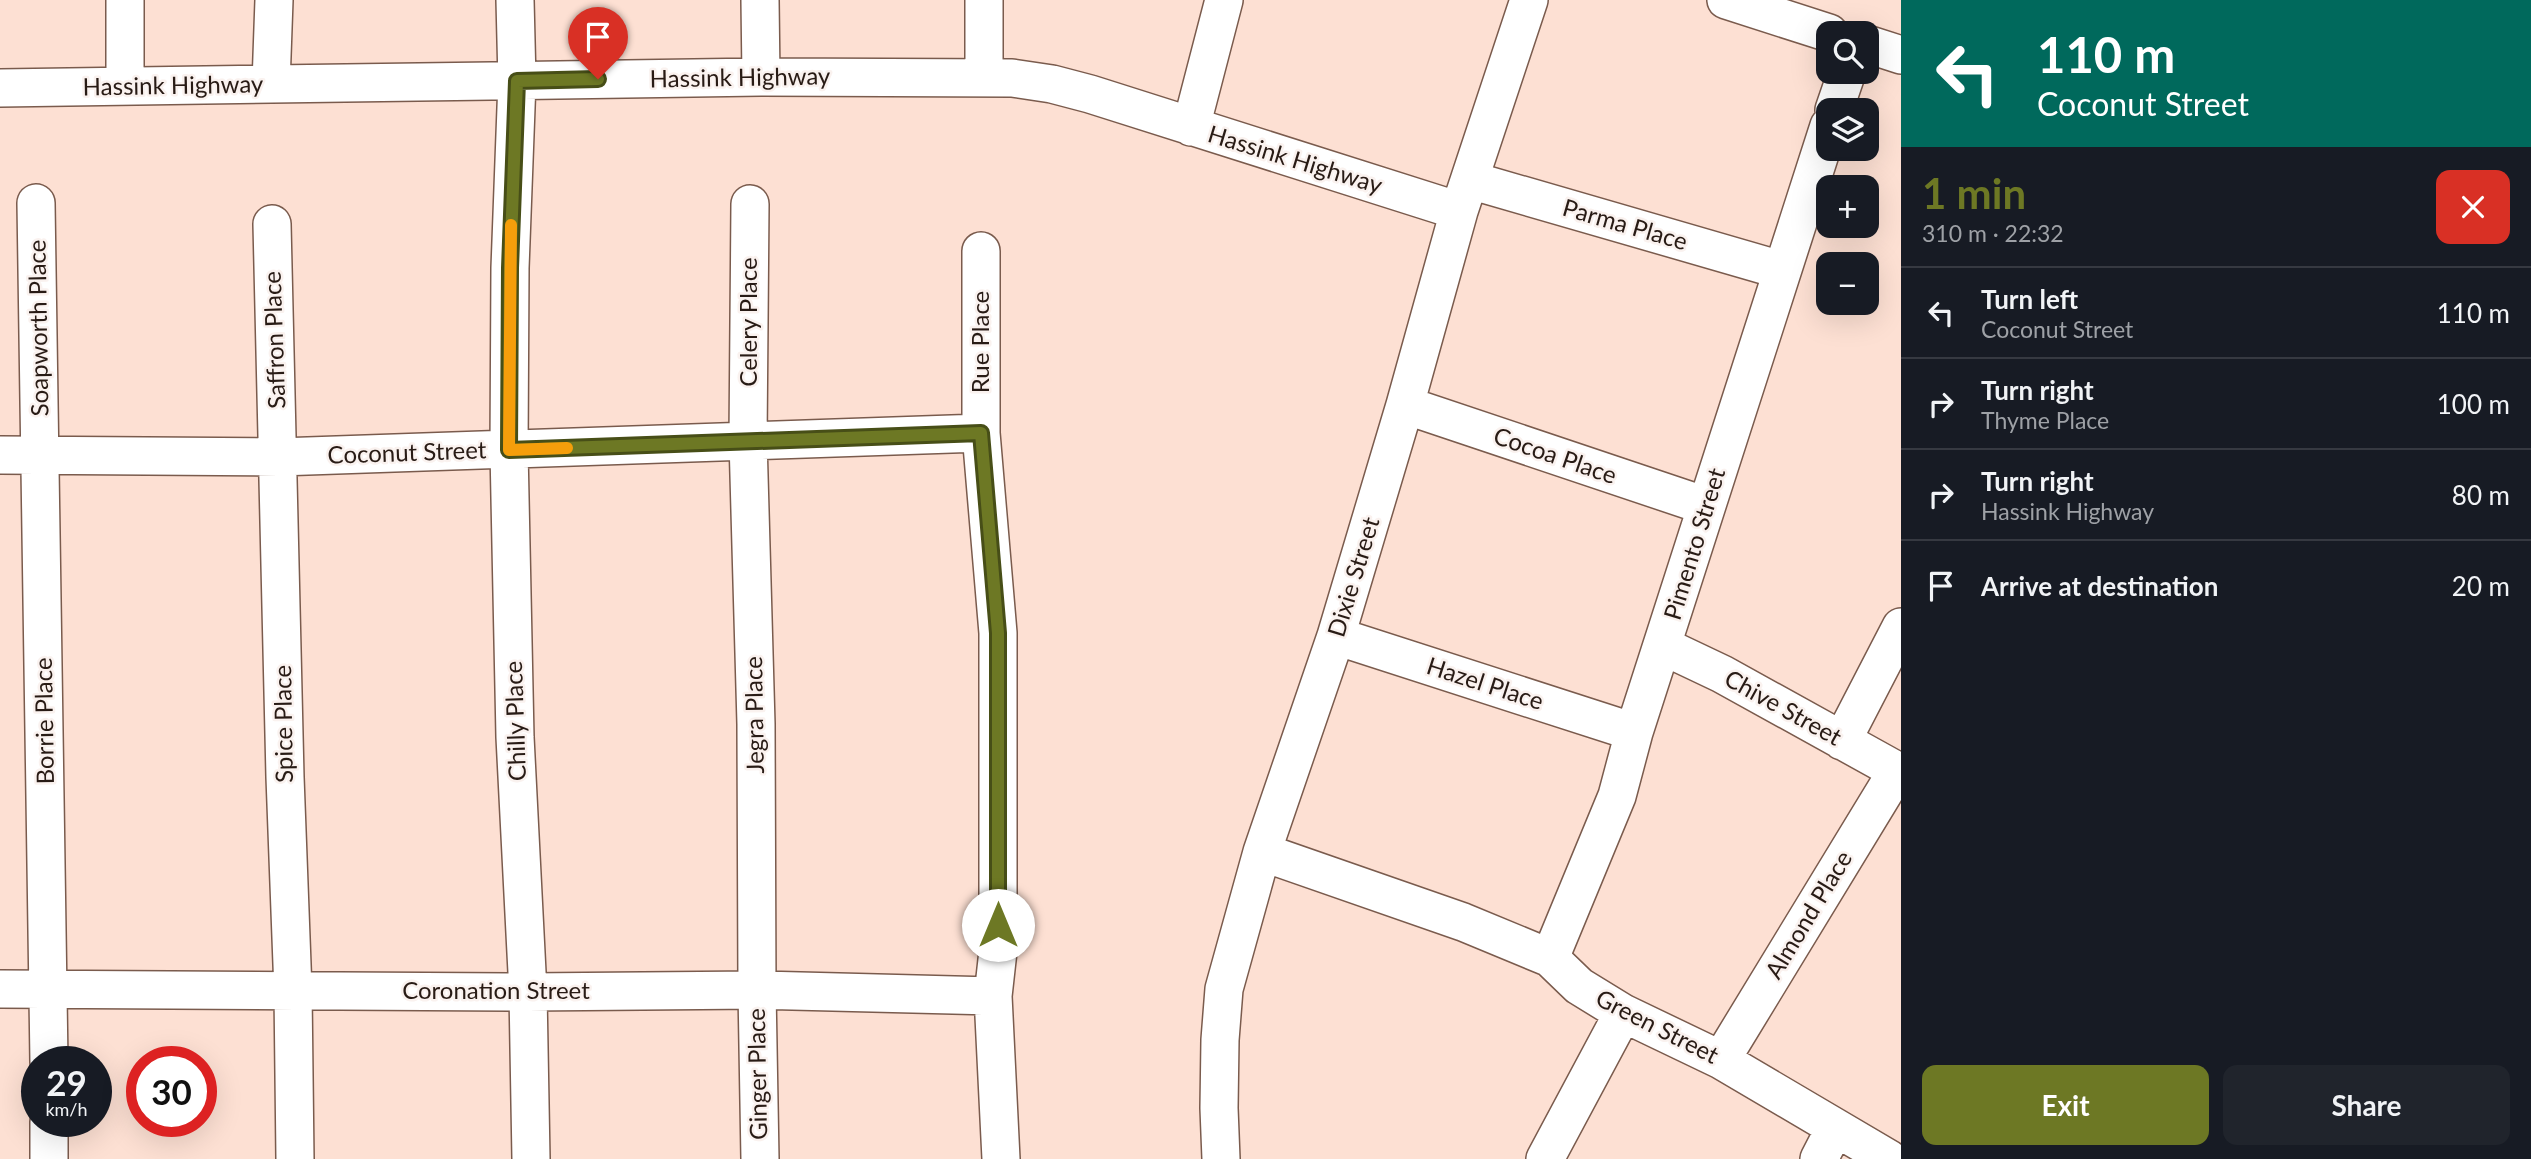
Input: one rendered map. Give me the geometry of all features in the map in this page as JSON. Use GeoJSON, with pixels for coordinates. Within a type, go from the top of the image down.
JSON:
{"type":"FeatureCollection","features":[{"type":"Feature","properties":{"kind":"street"},"geometry":{"type":"LineString","coordinates":[[125,0],[125,86]]}},
{"type":"Feature","properties":{"kind":"street"},"geometry":{"type":"LineString","coordinates":[[271,84],[274,0]]}},
{"type":"Feature","properties":{"kind":"street","name":"Chilly Place"},"geometry":{"type":"LineString","coordinates":[[515,0],[517,81],[510,268],[509,450],[515,737],[528,992],[531,1159]]}},
{"type":"Feature","properties":{"kind":"street"},"geometry":{"type":"LineString","coordinates":[[760,0],[761,77]]}},
{"type":"Feature","properties":{"kind":"street"},"geometry":{"type":"LineString","coordinates":[[984,0],[984,78]]}},
{"type":"Feature","properties":{"kind":"street"},"geometry":{"type":"LineString","coordinates":[[1191,127],[1224,0]]}},
{"type":"Feature","properties":{"kind":"street","name":"Dixie Street"},"geometry":{"type":"LineString","coordinates":[[1221,1159],[1220,1040],[1224,989],[1262,852],[1336,636],[1465,196],[1529,0]]}},
{"type":"Feature","properties":{"kind":"street"},"geometry":{"type":"LineString","coordinates":[[1738,2],[1816,29]]}},
{"type":"Feature","properties":{"kind":"street"},"geometry":{"type":"LineString","coordinates":[[1879,48],[1901,55]]}},
{"type":"Feature","properties":{"kind":"street","name":"Hassink Highway"},"geometry":{"type":"LineString","coordinates":[[0,88],[761,77],[1012,78],[1052,84],[1191,127],[1465,196]]}},
{"type":"Feature","properties":{"kind":"street","name":"Pimento Street"},"geometry":{"type":"LineString","coordinates":[[1550,958],[1617,796],[1634,733],[1817,161]]}},
{"type":"Feature","properties":{"kind":"street","name":"Parma Place"},"geometry":{"type":"LineString","coordinates":[[1465,196],[1781,270]]}},
{"type":"Feature","properties":{"kind":"street","name":"Soapworth Place"},"geometry":{"type":"LineString","coordinates":[[36,203],[41,454]]}},
{"type":"Feature","properties":{"kind":"street","name":"Celery Place"},"geometry":{"type":"LineString","coordinates":[[748,440],[750,204]]}},
{"type":"Feature","properties":{"kind":"street","name":"Saffron Place"},"geometry":{"type":"LineString","coordinates":[[272,224],[279,457]]}},
{"type":"Feature","properties":{"kind":"street","name":"Rue Place"},"geometry":{"type":"LineString","coordinates":[[981,251],[981,433],[998,633],[998,951],[993,996],[1001,1159]]}},
{"type":"Feature","properties":{"kind":"street","name":"Cocoa Place"},"geometry":{"type":"LineString","coordinates":[[1405,405],[1706,506]]}},
{"type":"Feature","properties":{"kind":"street","name":"Coconut Street"},"geometry":{"type":"LineString","coordinates":[[0,455],[279,457],[981,433]]}},
{"type":"Feature","properties":{"kind":"street","name":"Jegra Place"},"geometry":{"type":"LineString","coordinates":[[748,440],[756,724],[757,990]]}},
{"type":"Feature","properties":{"kind":"street","name":"Borrie Place"},"geometry":{"type":"LineString","coordinates":[[41,454],[49,1046]]}},
{"type":"Feature","properties":{"kind":"street","name":"Spice Place"},"geometry":{"type":"LineString","coordinates":[[279,457],[295,1159]]}},
{"type":"Feature","properties":{"kind":"street"},"geometry":{"type":"LineString","coordinates":[[1842,741],[1901,627]]}},
{"type":"Feature","properties":{"kind":"street","name":"Hazel Place"},"geometry":{"type":"LineString","coordinates":[[1336,636],[1634,733]]}},
{"type":"Feature","properties":{"kind":"street","name":"Chive Street"},"geometry":{"type":"LineString","coordinates":[[1664,646],[1722,674],[1899,772]]}},
{"type":"Feature","properties":{"kind":"street","name":"Almond Place"},"geometry":{"type":"LineString","coordinates":[[1721,1060],[1899,772]]}},
{"type":"Feature","properties":{"kind":"street","name":"Green Street"},"geometry":{"type":"LineString","coordinates":[[1262,852],[1463,922],[1550,958],[1579,986],[1623,1013],[1721,1060],[1827,1144],[1889,1159]]}},
{"type":"Feature","properties":{"kind":"street","name":"Coronation Street"},"geometry":{"type":"LineString","coordinates":[[0,989],[528,992],[757,990],[993,996]]}},
{"type":"Feature","properties":{"kind":"street","name":"Ginger Place"},"geometry":{"type":"LineString","coordinates":[[757,990],[760,1159]]}},
{"type":"Feature","properties":{"kind":"street"},"geometry":{"type":"LineString","coordinates":[[1545,1159],[1623,1013]]}},
{"type":"Feature","properties":{"kind":"street"},"geometry":{"type":"LineString","coordinates":[[49,1137],[49,1159]]}},
{"type":"Feature","properties":{"kind":"slow traffic"},"geometry":{"type":"LineString","coordinates":[[511,225],[509,450],[567,448]]}},
{"type":"Feature","properties":{"kind":"route"},"geometry":{"type":"LineString","coordinates":[[598,79],[517,81],[510,268],[509,450],[981,433],[998,633],[998,925]]}}]}
